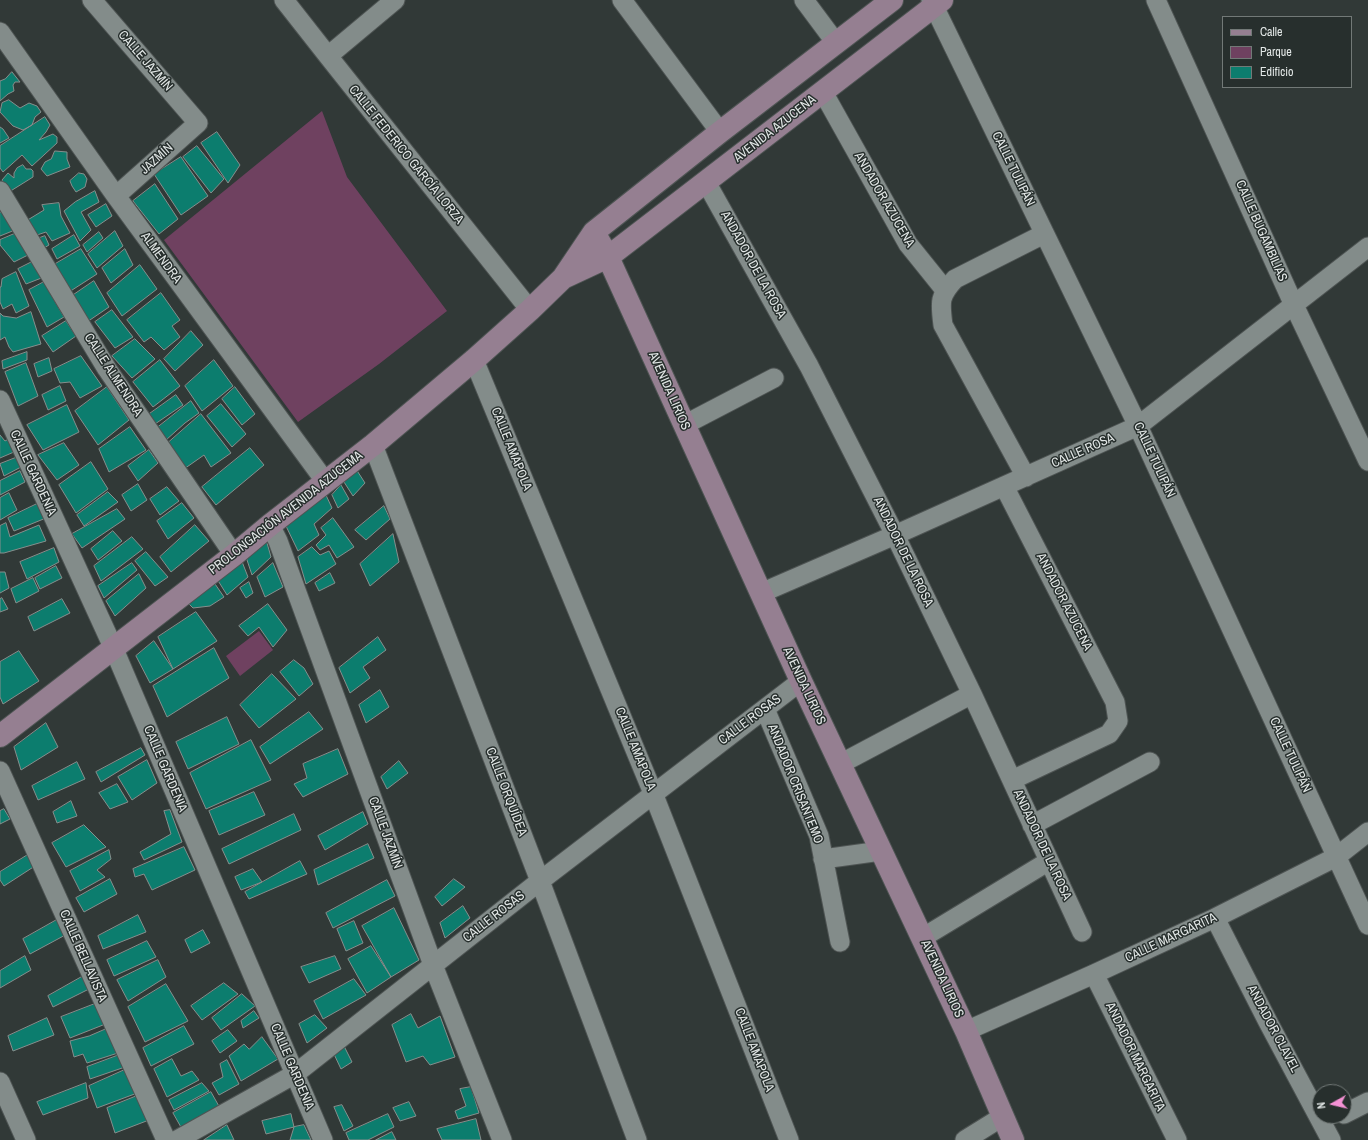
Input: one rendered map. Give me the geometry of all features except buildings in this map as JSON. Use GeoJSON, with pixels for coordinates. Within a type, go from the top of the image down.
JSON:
{"type":"FeatureCollection","features":[{"type":"Feature","properties":{"kind":"street","name":"CALLE JAZMÍN"},"geometry":{"type":"LineString","coordinates":[[92,0],[198,123]]}},
{"type":"Feature","properties":{"kind":"street","name":"CALLE FEDERICO GARCÍA LORZA"},"geometry":{"type":"LineString","coordinates":[[284,0],[530,310]]}},
{"type":"Feature","properties":{"kind":"street"},"geometry":{"type":"LineString","coordinates":[[328,56],[395,0]]}},
{"type":"Feature","properties":{"kind":"street"},"geometry":{"type":"LineString","coordinates":[[622,0],[720,132]]}},
{"type":"Feature","properties":{"kind":"street"},"geometry":{"type":"LineString","coordinates":[[804,0],[836,43]]}},
{"type":"Feature","properties":{"kind":"street"},"geometry":{"type":"LineString","coordinates":[[594,232],[720,132],[892,0]]}},
{"type":"Feature","properties":{"kind":"street","name":"CALLE BUGAMBILIAS"},"geometry":{"type":"LineString","coordinates":[[1156,0],[1293,303],[1368,461]]}},
{"type":"Feature","properties":{"kind":"street","name":"AVENIDA AZUCENA"},"geometry":{"type":"LineString","coordinates":[[608,257],[823,92],[936,2]]}},
{"type":"Feature","properties":{"kind":"street","name":"CALLE TULIPÁN"},"geometry":{"type":"LineString","coordinates":[[936,2],[1044,234],[1138,426],[1368,925]]}},
{"type":"Feature","properties":{"kind":"street","name":"ALMENDRA"},"geometry":{"type":"LineString","coordinates":[[0,32],[116,196],[325,481]]}},
{"type":"Feature","properties":{"kind":"street","name":"ANDADOR AZUCENA"},"geometry":{"type":"LineString","coordinates":[[823,92],[908,244],[945,290]]}},
{"type":"Feature","properties":{"kind":"street","name":"JAZMÍN"},"geometry":{"type":"LineString","coordinates":[[116,196],[198,123]]}},
{"type":"Feature","properties":{"kind":"street","name":"ANDADOR DE LA ROSA"},"geometry":{"type":"LineString","coordinates":[[706,182],[810,366],[895,535],[972,694],[1082,932]]}},
{"type":"Feature","properties":{"kind":"street","name":"CALLE ALMENDRA"},"geometry":{"type":"LineString","coordinates":[[0,191],[108,369],[234,555]]}},
{"type":"Feature","properties":{"kind":"street","name":"PROLONGACIÓN AVENIDA AZUCEMA"},"geometry":{"type":"LineString","coordinates":[[0,736],[113,647],[234,555],[325,481],[373,445],[474,360],[563,278],[594,232]]}},
{"type":"Feature","properties":{"kind":"street","name":"AVENIDA LIRIOS"},"geometry":{"type":"LineString","coordinates":[[594,232],[608,257],[801,681],[966,1030],[1013,1140]]}},
{"type":"Feature","properties":{"kind":"street"},"geometry":{"type":"LineString","coordinates":[[1026,477],[943,325],[940,305],[945,290],[954,279],[1044,234]]}},
{"type":"Feature","properties":{"kind":"street","name":"CALLE ROSA"},"geometry":{"type":"LineString","coordinates":[[761,593],[1026,477],[1138,426],[1293,303],[1368,247]]}},
{"type":"Feature","properties":{"kind":"street","name":"PROLONGACIÓN AVENIDA AZUCEMA"},"geometry":{"type":"LineString","coordinates":[[563,278],[608,257]]}},
{"type":"Feature","properties":{"kind":"street","name":"CALLE AMAPOLA"},"geometry":{"type":"LineString","coordinates":[[474,360],[653,793],[789,1140]]}},
{"type":"Feature","properties":{"kind":"street"},"geometry":{"type":"LineString","coordinates":[[684,425],[774,378]]}},
{"type":"Feature","properties":{"kind":"street","name":"CALLE GARDENIA"},"geometry":{"type":"LineString","coordinates":[[0,400],[113,647],[323,1140]]}},
{"type":"Feature","properties":{"kind":"street","name":"CALLE ORQUÍDEA"},"geometry":{"type":"LineString","coordinates":[[373,445],[540,881],[637,1140]]}},
{"type":"Feature","properties":{"kind":"street","name":"ANDADOR AZUCENA"},"geometry":{"type":"LineString","coordinates":[[1004,486],[1115,702],[1118,721],[1109,734],[1012,780]]}},
{"type":"Feature","properties":{"kind":"street","name":"CALLE JAZMÍN"},"geometry":{"type":"LineString","coordinates":[[270,525],[278,541],[433,965],[502,1140]]}},
{"type":"Feature","properties":{"kind":"street","name":"CALLE ROSAS"},"geometry":{"type":"LineString","coordinates":[[177,1140],[295,1074],[653,793],[801,681]]}},
{"type":"Feature","properties":{"kind":"street"},"geometry":{"type":"LineString","coordinates":[[840,764],[972,694]]}},
{"type":"Feature","properties":{"kind":"street","name":"ANDADOR CRISANTEMO"},"geometry":{"type":"LineString","coordinates":[[765,709],[819,836],[840,942]]}},
{"type":"Feature","properties":{"kind":"street"},"geometry":{"type":"LineString","coordinates":[[1032,825],[1150,762]]}},
{"type":"Feature","properties":{"kind":"street","name":"CALLE BELLAVISTA"},"geometry":{"type":"LineString","coordinates":[[0,771],[166,1140]]}},
{"type":"Feature","properties":{"kind":"street","name":"CALLE MARGARITA"},"geometry":{"type":"LineString","coordinates":[[966,1030],[1094,974],[1215,918],[1336,857],[1368,832]]}},
{"type":"Feature","properties":{"kind":"street","name":"ANDADOR CRISANTEMO"},"geometry":{"type":"LineString","coordinates":[[823,859],[881,851]]}},
{"type":"Feature","properties":{"kind":"street"},"geometry":{"type":"LineString","coordinates":[[922,938],[1049,862]]}},
{"type":"Feature","properties":{"kind":"street","name":"ANDADOR CLAVEL"},"geometry":{"type":"LineString","coordinates":[[1215,918],[1268,1022],[1332,1127]]}},
{"type":"Feature","properties":{"kind":"street","name":"ANDADOR MARGARITA"},"geometry":{"type":"LineString","coordinates":[[1094,974],[1177,1140]]}},
{"type":"Feature","properties":{"kind":"street"},"geometry":{"type":"LineString","coordinates":[[0,1082],[26,1140]]}},
{"type":"Feature","properties":{"kind":"street"},"geometry":{"type":"LineString","coordinates":[[1352,1110],[1368,1102]]}},
{"type":"Feature","properties":{"kind":"street"},"geometry":{"type":"LineString","coordinates":[[966,1140],[1002,1117]]}},
{"type":"Feature","properties":{"kind":"green space"},"geometry":{"type":"Polygon","coordinates":[[[322,111],[347,177],[447,311],[379,364],[298,422],[164,240],[322,111]]]}},
{"type":"Feature","properties":{"kind":"green space"},"geometry":{"type":"Polygon","coordinates":[[[259,631],[273,650],[240,676],[226,656],[259,631]]]}}]}
